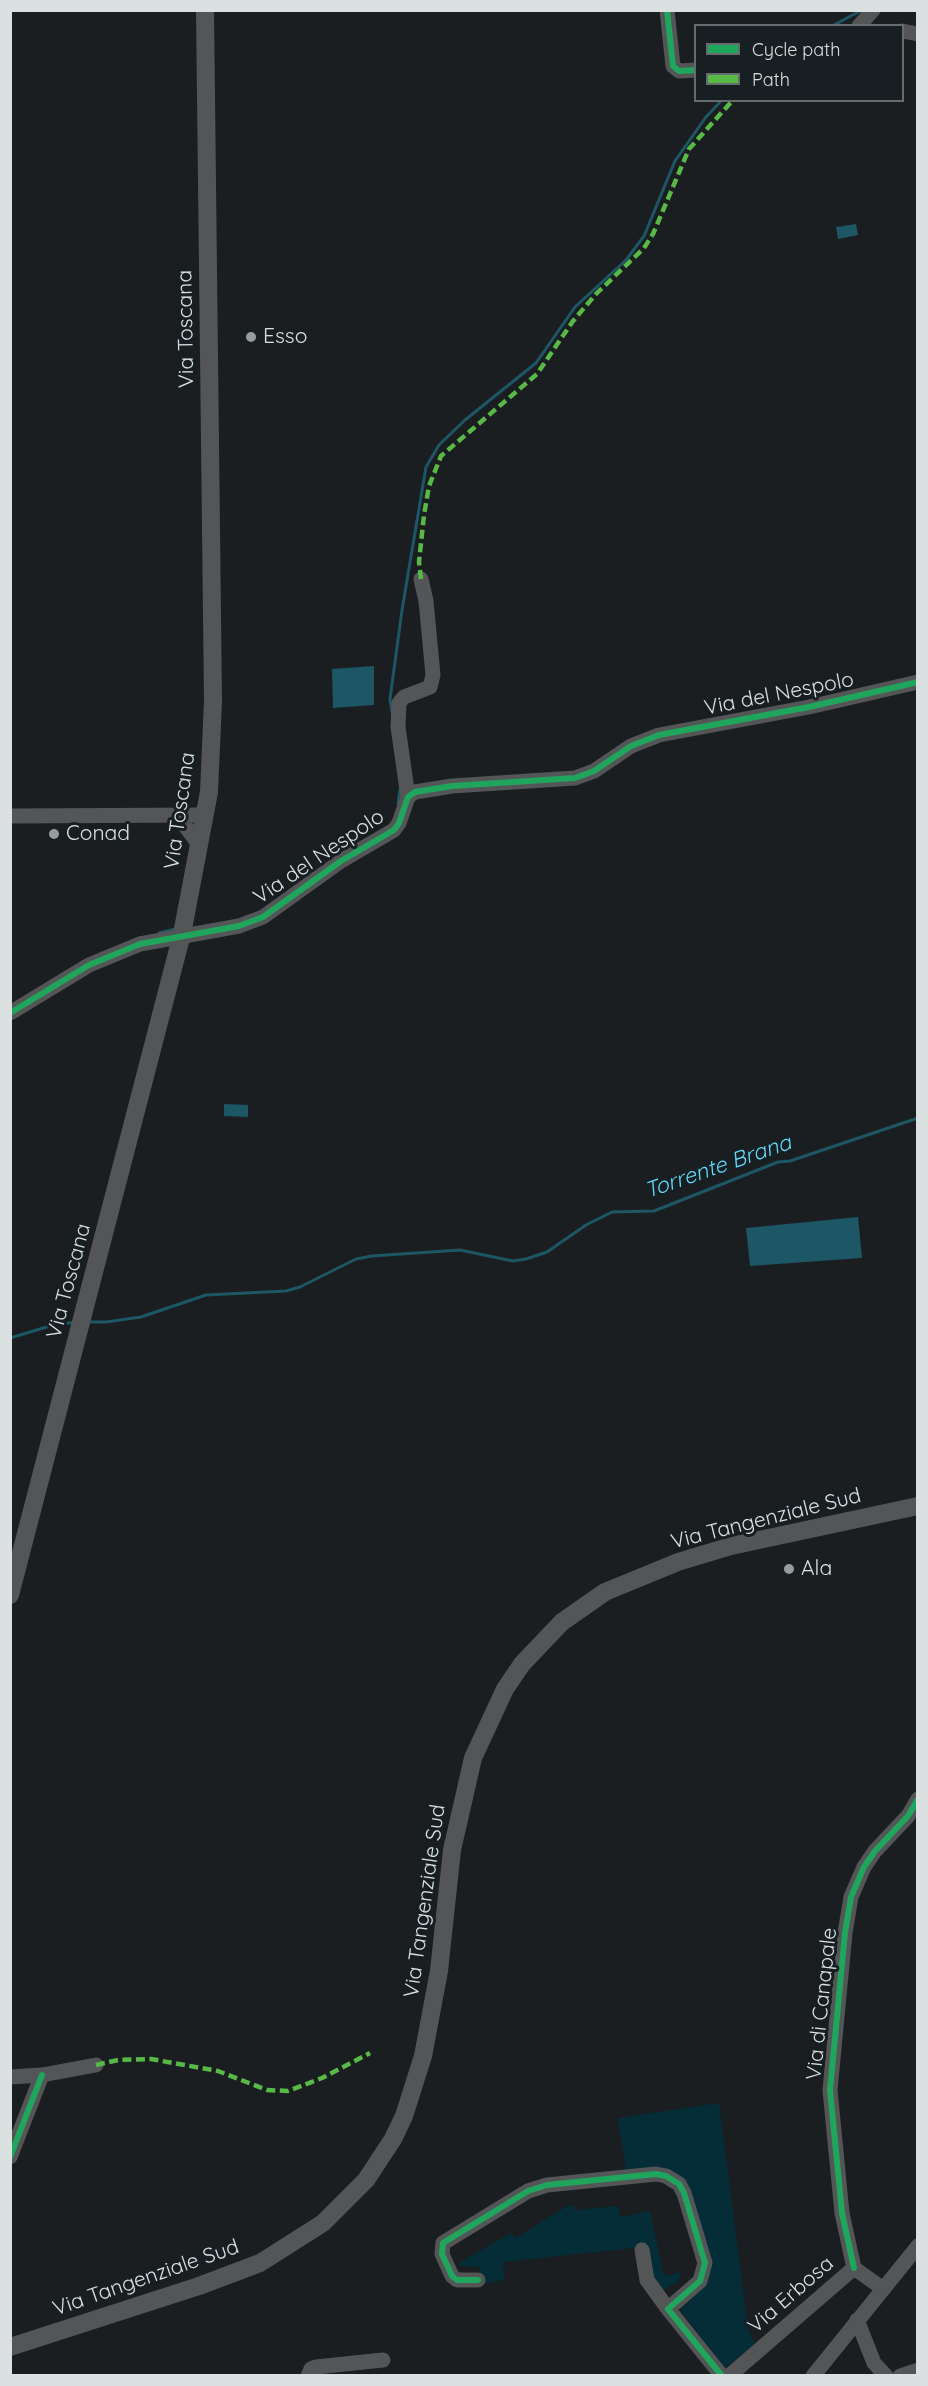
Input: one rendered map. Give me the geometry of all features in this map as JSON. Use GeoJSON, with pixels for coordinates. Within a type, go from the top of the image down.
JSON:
{"type":"FeatureCollection","features":[{"type":"Feature","properties":{"kind":"main road","name":"Via Toscana"},"geometry":{"type":"LineString","coordinates":[[10,1595],[182,934],[200,846],[210,778],[213,701],[205,10]]}},
{"type":"Feature","properties":{"kind":"main road","name":"Via Tangenziale Sud"},"geometry":{"type":"LineString","coordinates":[[10,2347],[199,2286],[260,2263],[323,2223],[366,2180],[393,2139],[404,2116],[423,2056],[439,1971],[452,1850],[473,1758],[505,1689],[522,1664],[562,1622],[605,1592],[678,1562],[731,1546],[918,1506]]}},
{"type":"Feature","properties":{"kind":"street"},"geometry":{"type":"LineString","coordinates":[[667,10],[673,66],[679,71],[694,70]]}},
{"type":"Feature","properties":{"kind":"street","name":"Via del Nespolo"},"geometry":{"type":"LineString","coordinates":[[10,1013],[105,957],[150,941],[239,926],[263,917],[341,861],[394,830],[401,819],[408,796],[399,732],[399,703],[404,697],[430,687],[433,675],[426,601],[421,579]]}},
{"type":"Feature","properties":{"kind":"street","name":"Via del Nespolo"},"geometry":{"type":"LineString","coordinates":[[408,796],[422,790],[452,786],[575,778],[594,771],[631,746],[659,735],[809,707],[918,682]]}},
{"type":"Feature","properties":{"kind":"street"},"geometry":{"type":"LineString","coordinates":[[177,815],[200,846]]}},
{"type":"Feature","properties":{"kind":"street"},"geometry":{"type":"LineString","coordinates":[[10,816],[205,815]]}},
{"type":"Feature","properties":{"kind":"street","name":"Via di Canapale"},"geometry":{"type":"LineString","coordinates":[[854,2268],[842,2213],[830,2090],[845,1933],[851,1898],[864,1867],[875,1851],[908,1816],[918,1799]]}},
{"type":"Feature","properties":{"kind":"street"},"geometry":{"type":"LineString","coordinates":[[10,2077],[42,2075],[96,2065]]}},
{"type":"Feature","properties":{"kind":"street"},"geometry":{"type":"LineString","coordinates":[[10,2157],[42,2075]]}},
{"type":"Feature","properties":{"kind":"street"},"geometry":{"type":"LineString","coordinates":[[478,2280],[457,2280],[452,2276],[443,2258],[443,2243],[512,2201],[545,2185],[661,2174],[676,2181],[682,2188],[705,2263],[700,2282],[668,2309]]}},
{"type":"Feature","properties":{"kind":"street"},"geometry":{"type":"LineString","coordinates":[[813,2376],[918,2246]]}},
{"type":"Feature","properties":{"kind":"street"},"geometry":{"type":"LineString","coordinates":[[642,2250],[647,2280],[722,2376]]}},
{"type":"Feature","properties":{"kind":"street","name":"Via Erbosa"},"geometry":{"type":"LineString","coordinates":[[729,2376],[854,2268],[882,2288]]}},
{"type":"Feature","properties":{"kind":"street"},"geometry":{"type":"LineString","coordinates":[[856,2320],[874,2362],[886,2376]]}},
{"type":"Feature","properties":{"kind":"street"},"geometry":{"type":"LineString","coordinates":[[308,2376],[311,2369],[316,2367],[383,2360]]}},
{"type":"Feature","properties":{"kind":"street"},"geometry":{"type":"LineString","coordinates":[[900,2376],[918,2370]]}},
{"type":"Feature","properties":{"kind":"shaded area"},"geometry":{"type":"Polygon","coordinates":[[[856,224],[858,235],[838,239],[836,227],[856,224]]]}},
{"type":"Feature","properties":{"kind":"shaded area"},"geometry":{"type":"Polygon","coordinates":[[[374,666],[374,705],[333,708],[332,669],[374,666]]]}},
{"type":"Feature","properties":{"kind":"shaded area"},"geometry":{"type":"Polygon","coordinates":[[[224,1104],[248,1105],[248,1117],[224,1116],[224,1104]]]}},
{"type":"Feature","properties":{"kind":"shaded area"},"geometry":{"type":"Polygon","coordinates":[[[858,1217],[862,1258],[750,1266],[746,1228],[858,1217]]]}},
{"type":"Feature","properties":{"kind":"shaded area"},"geometry":{"type":"Polygon","coordinates":[[[719,2103],[748,2329],[755,2344],[725,2368],[680,2310],[707,2284],[711,2268],[688,2184],[662,2168],[626,2171],[618,2118],[719,2103]]]}},
{"type":"Feature","properties":{"kind":"shaded area"},"geometry":{"type":"Polygon","coordinates":[[[574,2205],[575,2210],[618,2206],[620,2217],[650,2211],[664,2276],[681,2272],[679,2281],[664,2290],[652,2278],[644,2247],[503,2262],[504,2280],[482,2284],[479,2267],[455,2265],[511,2233],[516,2238],[567,2206],[574,2205]]]}},
{"type":"Feature","properties":{"kind":"waterway"},"geometry":{"type":"LineString","coordinates":[[836,24],[862,10]]}},
{"type":"Feature","properties":{"kind":"waterway"},"geometry":{"type":"LineString","coordinates":[[392,712],[390,699],[402,610],[426,467],[439,445],[465,420],[536,363],[575,307],[626,260],[644,236],[675,161],[706,117],[720,102]]}},
{"type":"Feature","properties":{"kind":"waterway"},"geometry":{"type":"LineString","coordinates":[[398,804],[400,789]]}},
{"type":"Feature","properties":{"kind":"waterway"},"geometry":{"type":"LineString","coordinates":[[159,933],[175,929]]}},
{"type":"Feature","properties":{"kind":"waterway","name":"Torrente Brana"},"geometry":{"type":"LineString","coordinates":[[88,1322],[141,1317],[206,1295],[286,1291],[300,1287],[356,1259],[372,1256],[460,1250],[513,1261],[526,1259],[547,1252],[586,1225],[612,1212],[654,1211],[778,1162],[790,1161],[918,1118]]}},
{"type":"Feature","properties":{"kind":"waterway","name":"Torrente Brana"},"geometry":{"type":"LineString","coordinates":[[10,1338],[50,1326],[76,1322]]}},
{"type":"Feature","properties":{"kind":"marked path"},"geometry":{"type":"LineString","coordinates":[[421,579],[419,562],[424,515],[429,486],[441,456],[537,374],[573,321],[596,294],[644,248],[653,234],[689,149],[731,102]]}},
{"type":"Feature","properties":{"kind":"marked path"},"geometry":{"type":"LineString","coordinates":[[96,2065],[118,2060],[151,2059],[218,2071],[267,2090],[288,2091],[322,2078],[370,2053]]}},
{"type":"Feature","properties":{"kind":"cycle path"},"geometry":{"type":"LineString","coordinates":[[667,10],[673,66],[679,71],[694,70]]}},
{"type":"Feature","properties":{"kind":"cycle path"},"geometry":{"type":"LineString","coordinates":[[10,1013],[89,965],[140,944],[239,926],[263,917],[341,861],[394,830],[399,823],[408,797],[415,792],[452,786],[575,778],[594,771],[631,746],[659,735],[809,707],[918,682]]}},
{"type":"Feature","properties":{"kind":"cycle path"},"geometry":{"type":"LineString","coordinates":[[854,2268],[842,2213],[830,2090],[845,1933],[851,1897],[864,1867],[875,1851],[908,1816],[918,1799]]}},
{"type":"Feature","properties":{"kind":"cycle path"},"geometry":{"type":"LineString","coordinates":[[10,2157],[42,2075]]}},
{"type":"Feature","properties":{"kind":"cycle path"},"geometry":{"type":"LineString","coordinates":[[478,2280],[457,2280],[452,2276],[442,2254],[443,2243],[528,2191],[547,2185],[656,2174],[666,2176],[679,2184],[684,2193],[705,2263],[700,2281],[668,2309],[722,2376]]}},
{"type":"Feature","properties":{"kind":"place","name":"Esso"},"geometry":{"type":"Point","coordinates":[251,337]}},
{"type":"Feature","properties":{"kind":"place","name":"Conad"},"geometry":{"type":"Point","coordinates":[54,834]}},
{"type":"Feature","properties":{"kind":"place","name":"Ala"},"geometry":{"type":"Point","coordinates":[789,1569]}}]}
